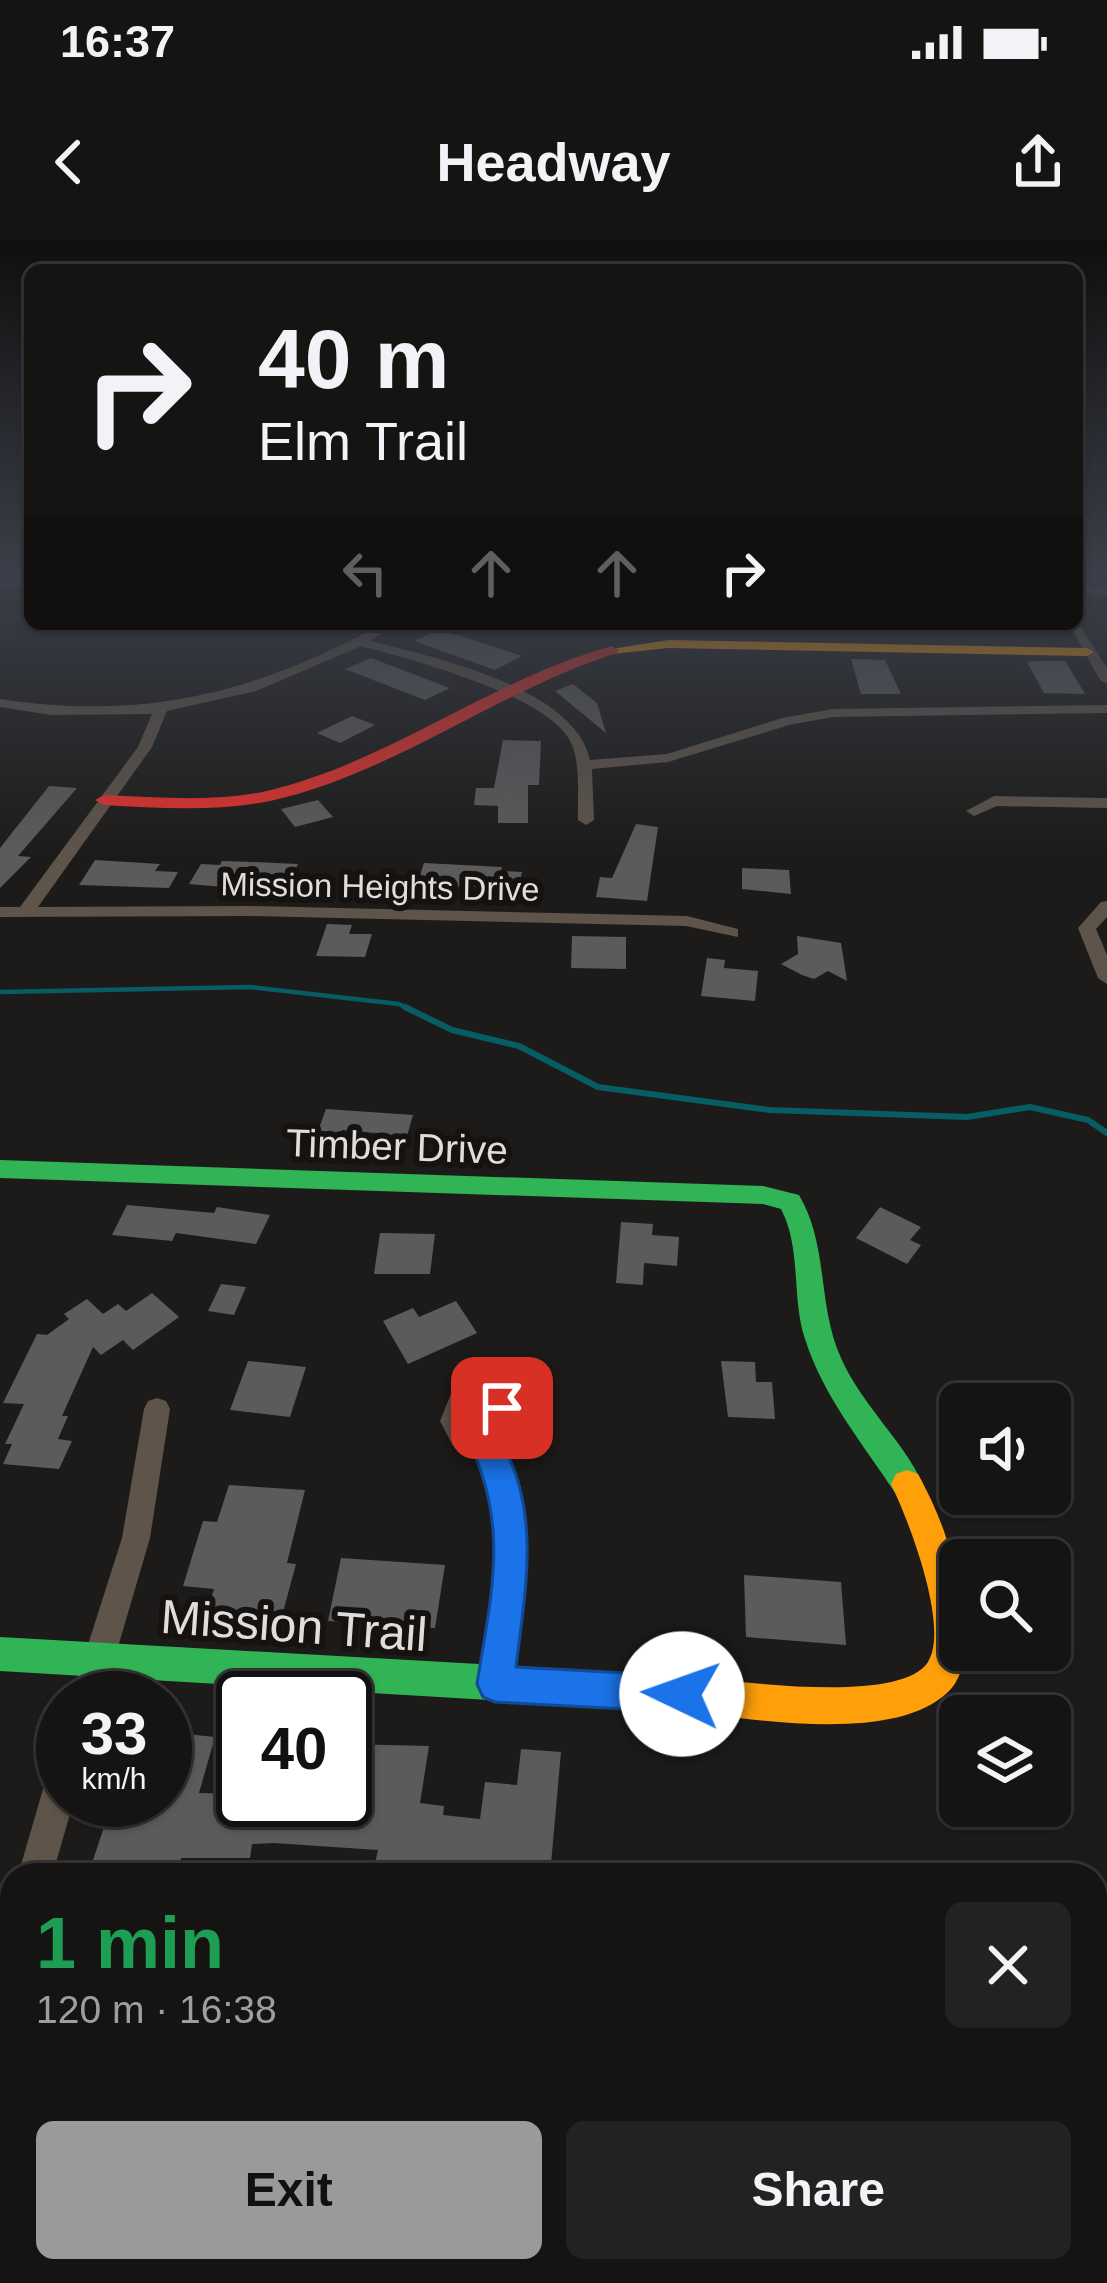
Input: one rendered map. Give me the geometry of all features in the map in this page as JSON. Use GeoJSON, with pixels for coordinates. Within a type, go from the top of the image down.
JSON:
{"type":"FeatureCollection","features":[{"type":"Feature","properties":{"kind":"street"},"geometry":{"type":"LineString","coordinates":[[1,704],[64,716],[161,709],[226,698],[302,666]]}},
{"type":"Feature","properties":{"kind":"street"},"geometry":{"type":"LineString","coordinates":[[445,666],[537,704],[565,723],[579,746],[586,820]]}},
{"type":"Feature","properties":{"kind":"street"},"geometry":{"type":"LineString","coordinates":[[104,800],[218,802],[275,794],[337,772],[552,666]]}},
{"type":"Feature","properties":{"kind":"street"},"geometry":{"type":"LineString","coordinates":[[25,912],[145,747],[161,709]]}},
{"type":"Feature","properties":{"kind":"street"},"geometry":{"type":"LineString","coordinates":[[583,765],[668,758],[787,721],[833,713],[1107,709]]}},
{"type":"Feature","properties":{"kind":"street"},"geometry":{"type":"LineString","coordinates":[[974,811],[994,801],[1107,803]]}},
{"type":"Feature","properties":{"kind":"street"},"geometry":{"type":"LineString","coordinates":[[1107,906],[1088,928],[1107,978]]}},
{"type":"Feature","properties":{"kind":"street","name":"Mission Heights Drive"},"geometry":{"type":"LineString","coordinates":[[0,912],[249,911],[687,921],[732,933]]}},
{"type":"Feature","properties":{"kind":"street","name":"Timber Drive"},"geometry":{"type":"LineString","coordinates":[[0,1169],[757,1195],[790,1202],[804,1223],[806,1282],[826,1359],[907,1484],[934,1543],[951,1637],[949,1660],[937,1684]]}},
{"type":"Feature","properties":{"kind":"street"},"geometry":{"type":"LineString","coordinates":[[96,1671],[136,1538],[157,1409]]}},
{"type":"Feature","properties":{"kind":"street"},"geometry":{"type":"LineString","coordinates":[[485,1442],[501,1472],[511,1513],[509,1587],[495,1684]]}},
{"type":"Feature","properties":{"kind":"street","name":"Mission Trail"},"geometry":{"type":"LineString","coordinates":[[0,1654],[868,1704],[916,1696],[937,1684]]}},
{"type":"Feature","properties":{"kind":"street"},"geometry":{"type":"LineString","coordinates":[[38,1863],[49,1827]]}},
{"type":"Feature","properties":{"kind":"building"},"geometry":{"type":"Polygon","coordinates":[[[393,666],[450,688],[425,700],[345,669],[393,666]]]}},
{"type":"Feature","properties":{"kind":"building"},"geometry":{"type":"Polygon","coordinates":[[[853,666],[888,666],[901,694],[861,694],[853,666]]]}},
{"type":"Feature","properties":{"kind":"building"},"geometry":{"type":"Polygon","coordinates":[[[1029,666],[1068,666],[1085,694],[1044,693],[1029,666]]]}},
{"type":"Feature","properties":{"kind":"building"},"geometry":{"type":"Polygon","coordinates":[[[573,684],[597,703],[606,733],[555,691],[573,684]]]}},
{"type":"Feature","properties":{"kind":"building"},"geometry":{"type":"Polygon","coordinates":[[[352,716],[375,725],[340,743],[317,733],[352,716]]]}},
{"type":"Feature","properties":{"kind":"building"},"geometry":{"type":"Polygon","coordinates":[[[503,740],[541,741],[539,785],[528,785],[528,823],[498,823],[498,806],[474,805],[476,788],[494,788],[503,740]]]}},
{"type":"Feature","properties":{"kind":"building"},"geometry":{"type":"Polygon","coordinates":[[[49,786],[77,788],[18,856],[31,857],[0,888],[0,848],[49,786]]]}},
{"type":"Feature","properties":{"kind":"building"},"geometry":{"type":"Polygon","coordinates":[[[318,800],[333,817],[295,827],[281,809],[318,800]]]}},
{"type":"Feature","properties":{"kind":"building"},"geometry":{"type":"Polygon","coordinates":[[[636,824],[658,827],[647,901],[596,897],[600,877],[612,878],[636,824]]]}},
{"type":"Feature","properties":{"kind":"building"},"geometry":{"type":"Polygon","coordinates":[[[95,860],[160,864],[155,871],[178,872],[169,888],[79,885],[95,860]]]}},
{"type":"Feature","properties":{"kind":"building"},"geometry":{"type":"Polygon","coordinates":[[[222,861],[298,864],[290,882],[263,880],[259,890],[189,884],[201,864],[220,865],[222,861]]]}},
{"type":"Feature","properties":{"kind":"building"},"geometry":{"type":"Polygon","coordinates":[[[424,863],[522,872],[516,897],[497,895],[491,887],[416,887],[424,863]]]}},
{"type":"Feature","properties":{"kind":"building"},"geometry":{"type":"Polygon","coordinates":[[[742,868],[789,870],[791,894],[742,889],[742,868]]]}},
{"type":"Feature","properties":{"kind":"building"},"geometry":{"type":"Polygon","coordinates":[[[327,924],[352,925],[349,934],[372,934],[365,957],[316,956],[327,924]]]}},
{"type":"Feature","properties":{"kind":"building"},"geometry":{"type":"Polygon","coordinates":[[[572,936],[626,937],[626,969],[571,968],[572,936]]]}},
{"type":"Feature","properties":{"kind":"building"},"geometry":{"type":"Polygon","coordinates":[[[797,936],[841,943],[847,981],[828,971],[814,979],[781,964],[798,954],[797,936]]]}},
{"type":"Feature","properties":{"kind":"building"},"geometry":{"type":"Polygon","coordinates":[[[707,958],[725,960],[724,968],[758,971],[755,1001],[701,996],[707,958]]]}},
{"type":"Feature","properties":{"kind":"building"},"geometry":{"type":"Polygon","coordinates":[[[326,1109],[413,1115],[405,1143],[383,1142],[386,1134],[342,1130],[336,1147],[313,1145],[326,1109]]]}},
{"type":"Feature","properties":{"kind":"building"},"geometry":{"type":"Polygon","coordinates":[[[127,1205],[214,1213],[217,1207],[270,1215],[256,1244],[176,1233],[172,1241],[112,1235],[127,1205]]]}},
{"type":"Feature","properties":{"kind":"building"},"geometry":{"type":"Polygon","coordinates":[[[880,1207],[921,1227],[910,1240],[921,1245],[907,1264],[856,1238],[880,1207]]]}},
{"type":"Feature","properties":{"kind":"building"},"geometry":{"type":"Polygon","coordinates":[[[621,1222],[653,1224],[652,1235],[679,1237],[677,1266],[644,1263],[643,1285],[616,1283],[621,1222]]]}},
{"type":"Feature","properties":{"kind":"building"},"geometry":{"type":"Polygon","coordinates":[[[380,1233],[435,1234],[430,1274],[374,1274],[380,1233]]]}},
{"type":"Feature","properties":{"kind":"building"},"geometry":{"type":"Polygon","coordinates":[[[221,1284],[246,1287],[234,1315],[208,1311],[221,1284]]]}},
{"type":"Feature","properties":{"kind":"building"},"geometry":{"type":"Polygon","coordinates":[[[152,1293],[179,1317],[133,1350],[123,1340],[101,1355],[93,1347],[62,1416],[68,1416],[58,1439],[72,1441],[59,1469],[3,1464],[12,1444],[5,1444],[24,1404],[3,1403],[37,1334],[47,1335],[69,1319],[64,1314],[87,1299],[103,1314],[118,1304],[126,1311],[152,1293]]]}},
{"type":"Feature","properties":{"kind":"building"},"geometry":{"type":"Polygon","coordinates":[[[456,1301],[477,1333],[408,1364],[383,1321],[413,1308],[419,1317],[456,1301]]]}},
{"type":"Feature","properties":{"kind":"building"},"geometry":{"type":"Polygon","coordinates":[[[248,1361],[306,1367],[290,1417],[230,1410],[248,1361]]]}},
{"type":"Feature","properties":{"kind":"building"},"geometry":{"type":"Polygon","coordinates":[[[721,1361],[755,1362],[756,1382],[772,1382],[775,1419],[728,1417],[721,1361]]]}},
{"type":"Feature","properties":{"kind":"building"},"geometry":{"type":"Polygon","coordinates":[[[229,1485],[305,1490],[287,1563],[296,1564],[279,1627],[205,1620],[214,1589],[183,1586],[203,1521],[217,1522],[229,1485]]]}},
{"type":"Feature","properties":{"kind":"building"},"geometry":{"type":"Polygon","coordinates":[[[341,1558],[445,1565],[435,1628],[328,1621],[341,1558]]]}},
{"type":"Feature","properties":{"kind":"building"},"geometry":{"type":"Polygon","coordinates":[[[744,1575],[841,1582],[846,1645],[746,1637],[744,1575]]]}},
{"type":"Feature","properties":{"kind":"building"},"geometry":{"type":"Polygon","coordinates":[[[192,1735],[215,1737],[199,1793],[216,1793],[216,1827],[372,1827],[372,1745],[429,1746],[420,1803],[444,1806],[443,1815],[480,1819],[485,1782],[517,1785],[521,1749],[561,1752],[551,1863],[375,1863],[378,1850],[274,1843],[252,1844],[250,1858],[181,1858],[180,1863],[93,1860],[104,1827],[192,1827],[192,1735]]]}},
{"type":"Feature","properties":{"kind":"waterway"},"geometry":{"type":"LineString","coordinates":[[0,992],[250,987],[405,1007]]}},
{"type":"Feature","properties":{"kind":"waterway"},"geometry":{"type":"LineString","coordinates":[[405,1007],[452,1030],[519,1046],[598,1087],[770,1110],[967,1117],[1030,1107],[1088,1120],[1107,1133]]}},
{"type":"Feature","properties":{"kind":"waterway"},"geometry":{"type":"LineString","coordinates":[[405,1007],[411,1010]]}},
{"type":"Feature","properties":{"kind":"traffic: fast"},"geometry":{"type":"LineString","coordinates":[[0,1169],[763,1195],[790,1202],[803,1231],[814,1323],[827,1359],[907,1484]]}},
{"type":"Feature","properties":{"kind":"traffic: fast"},"geometry":{"type":"LineString","coordinates":[[0,1654],[675,1693]]}},
{"type":"Feature","properties":{"kind":"traffic: slow"},"geometry":{"type":"LineString","coordinates":[[675,1693],[853,1704],[917,1693],[937,1679],[948,1654],[947,1607],[933,1544],[907,1484]]}},
{"type":"Feature","properties":{"kind":"traffic: jam"},"geometry":{"type":"LineString","coordinates":[[104,800],[187,803],[271,795],[358,765],[561,666]]}},
{"type":"Feature","properties":{"kind":"route"},"geometry":{"type":"LineString","coordinates":[[502,1408],[503,1425],[485,1442],[501,1472],[511,1513],[509,1587],[495,1684],[682,1694]]}}]}
